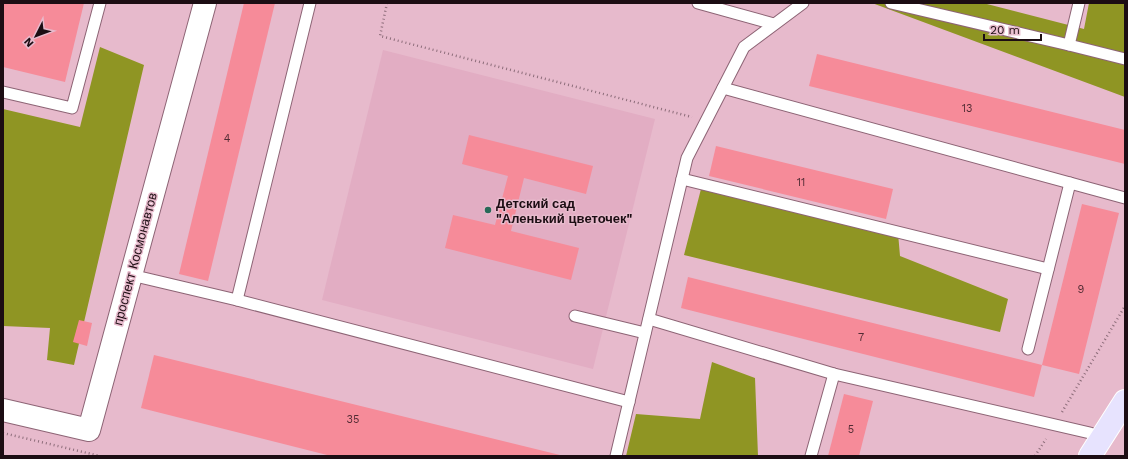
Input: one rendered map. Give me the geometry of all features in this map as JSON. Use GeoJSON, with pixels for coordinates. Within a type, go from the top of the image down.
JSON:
{"type":"FeatureCollection","features":[{"type":"Feature","properties":{"kind":"main road"},"geometry":{"type":"LineString","coordinates":[[1090,456],[1125,401]]}},
{"type":"Feature","properties":{"kind":"street","name":"проспект Космонавтов"},"geometry":{"type":"LineString","coordinates":[[3,410],[89,430],[205,3]]}},
{"type":"Feature","properties":{"kind":"lane"},"geometry":{"type":"LineString","coordinates":[[3,92],[72,108],[100,3]]}},
{"type":"Feature","properties":{"kind":"lane"},"geometry":{"type":"LineString","coordinates":[[237,300],[310,3]]}},
{"type":"Feature","properties":{"kind":"lane"},"geometry":{"type":"LineString","coordinates":[[698,3],[774,24]]}},
{"type":"Feature","properties":{"kind":"lane"},"geometry":{"type":"LineString","coordinates":[[616,456],[687,158],[744,46],[803,3]]}},
{"type":"Feature","properties":{"kind":"lane"},"geometry":{"type":"LineString","coordinates":[[892,3],[1069,44],[1125,59]]}},
{"type":"Feature","properties":{"kind":"lane"},"geometry":{"type":"LineString","coordinates":[[1069,44],[1079,3]]}},
{"type":"Feature","properties":{"kind":"lane"},"geometry":{"type":"LineString","coordinates":[[723,88],[1125,198]]}},
{"type":"Feature","properties":{"kind":"lane"},"geometry":{"type":"LineString","coordinates":[[682,179],[1048,269]]}},
{"type":"Feature","properties":{"kind":"lane"},"geometry":{"type":"LineString","coordinates":[[1028,349],[1070,183]]}},
{"type":"Feature","properties":{"kind":"lane"},"geometry":{"type":"LineString","coordinates":[[131,275],[237,300],[629,402]]}},
{"type":"Feature","properties":{"kind":"lane"},"geometry":{"type":"LineString","coordinates":[[574,316],[645,332]]}},
{"type":"Feature","properties":{"kind":"lane"},"geometry":{"type":"LineString","coordinates":[[649,319],[834,374],[1090,433],[1102,438]]}},
{"type":"Feature","properties":{"kind":"lane"},"geometry":{"type":"LineString","coordinates":[[811,456],[834,374]]}},
{"type":"Feature","properties":{"kind":"path"},"geometry":{"type":"LineString","coordinates":[[387,3],[380,36],[706,121]]}},
{"type":"Feature","properties":{"kind":"path"},"geometry":{"type":"LineString","coordinates":[[1035,456],[1055,425],[1125,306]]}},
{"type":"Feature","properties":{"kind":"path"},"geometry":{"type":"LineString","coordinates":[[3,433],[100,456]]}},
{"type":"Feature","properties":{"kind":"shaded area"},"geometry":{"type":"Polygon","coordinates":[[[872,3],[983,3],[1084,29],[1089,3],[1125,3],[1125,97],[872,3]]]}},
{"type":"Feature","properties":{"kind":"shaded area"},"geometry":{"type":"Polygon","coordinates":[[[100,47],[144,65],[74,365],[47,360],[50,328],[3,326],[3,109],[80,127],[100,47]]]}},
{"type":"Feature","properties":{"kind":"shaded area","name":"Детский сад \"Аленький цветочек\""},"geometry":{"type":"Polygon","coordinates":[[[383,50],[655,119],[593,369],[322,300],[383,50]]]}},
{"type":"Feature","properties":{"kind":"shaded area"},"geometry":{"type":"Polygon","coordinates":[[[701,189],[898,233],[900,256],[1008,299],[1000,332],[684,255],[701,189]]]}},
{"type":"Feature","properties":{"kind":"shaded area"},"geometry":{"type":"Polygon","coordinates":[[[712,362],[755,378],[758,456],[626,456],[636,414],[700,419],[712,362]]]}},
{"type":"Feature","properties":{"kind":"building"},"geometry":{"type":"Polygon","coordinates":[[[3,3],[84,3],[65,82],[3,67],[3,3]]]}},
{"type":"Feature","properties":{"kind":"building"},"geometry":{"type":"Polygon","coordinates":[[[244,3],[275,3],[208,281],[179,274],[244,3]]]}},
{"type":"Feature","properties":{"kind":"building"},"geometry":{"type":"Polygon","coordinates":[[[817,54],[1125,130],[1125,164],[809,86],[817,54]]]}},
{"type":"Feature","properties":{"kind":"building"},"geometry":{"type":"Polygon","coordinates":[[[469,135],[593,166],[586,194],[524,178],[511,231],[579,248],[571,280],[445,248],[453,215],[495,225],[508,176],[462,164],[469,135]]]}},
{"type":"Feature","properties":{"kind":"building"},"geometry":{"type":"Polygon","coordinates":[[[716,146],[893,189],[886,219],[709,176],[716,146]]]}},
{"type":"Feature","properties":{"kind":"building"},"geometry":{"type":"Polygon","coordinates":[[[1082,204],[1119,213],[1079,374],[1042,365],[1082,204]]]}},
{"type":"Feature","properties":{"kind":"building"},"geometry":{"type":"Polygon","coordinates":[[[688,277],[1042,365],[1034,397],[681,308],[688,277]]]}},
{"type":"Feature","properties":{"kind":"building"},"geometry":{"type":"Polygon","coordinates":[[[79,320],[92,323],[87,346],[73,342],[79,320]]]}},
{"type":"Feature","properties":{"kind":"building"},"geometry":{"type":"Polygon","coordinates":[[[154,355],[560,456],[331,456],[141,408],[154,355]]]}},
{"type":"Feature","properties":{"kind":"building"},"geometry":{"type":"Polygon","coordinates":[[[844,394],[873,401],[859,456],[828,456],[844,394]]]}},
{"type":"Feature","properties":{"kind":"place","name":"Детский сад \"Аленький цветочек\""},"geometry":{"type":"Point","coordinates":[488,210]}}]}
